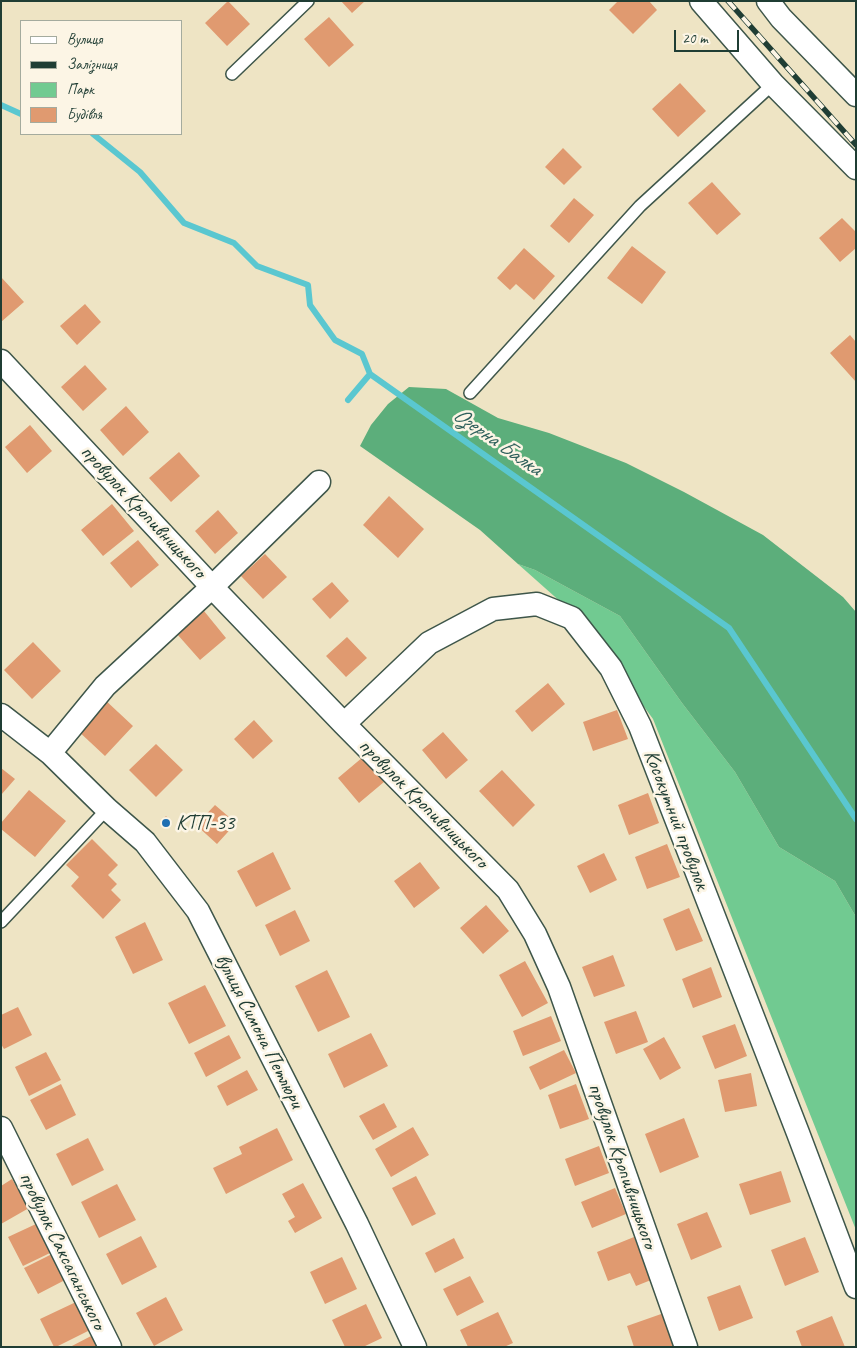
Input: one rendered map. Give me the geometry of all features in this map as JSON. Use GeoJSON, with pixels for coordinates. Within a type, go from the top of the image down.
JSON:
{"type":"FeatureCollection","features":[{"type":"Feature","properties":{"kind":"street"},"geometry":{"type":"LineString","coordinates":[[701,1],[773,84],[856,168]]}},
{"type":"Feature","properties":{"kind":"street"},"geometry":{"type":"LineString","coordinates":[[768,1],[781,18],[856,94]]}},
{"type":"Feature","properties":{"kind":"street","name":"провулок Кропивницького"},"geometry":{"type":"LineString","coordinates":[[1,361],[212,587],[508,890],[535,934],[559,986],[686,1347]]}},
{"type":"Feature","properties":{"kind":"street"},"geometry":{"type":"LineString","coordinates":[[50,753],[105,686],[212,587],[319,482]]}},
{"type":"Feature","properties":{"kind":"street","name":"Косокутний провулок"},"geometry":{"type":"LineString","coordinates":[[344,724],[429,643],[492,609],[537,604],[572,618],[612,668],[640,726],[856,1287]]}},
{"type":"Feature","properties":{"kind":"street","name":"вулиця Симона Петлюри"},"geometry":{"type":"LineString","coordinates":[[1,715],[50,753],[107,809],[145,842],[198,911],[358,1224],[415,1347]]}},
{"type":"Feature","properties":{"kind":"street","name":"провулок Саксаганського"},"geometry":{"type":"LineString","coordinates":[[1,1128],[110,1347]]}},
{"type":"Feature","properties":{"kind":"lane"},"geometry":{"type":"LineString","coordinates":[[232,74],[308,1]]}},
{"type":"Feature","properties":{"kind":"lane"},"geometry":{"type":"LineString","coordinates":[[470,393],[640,206],[773,84]]}},
{"type":"Feature","properties":{"kind":"lane"},"geometry":{"type":"LineString","coordinates":[[1,922],[107,809]]}},
{"type":"Feature","properties":{"kind":"green space"},"geometry":{"type":"Polygon","coordinates":[[[409,387],[446,389],[498,418],[549,433],[626,463],[684,492],[763,535],[843,597],[856,612],[856,917],[835,881],[779,847],[735,772],[682,703],[620,616],[535,570],[518,564],[480,530],[360,446],[371,425],[388,404],[409,387]]]}},
{"type":"Feature","properties":{"kind":"green space"},"geometry":{"type":"Polygon","coordinates":[[[518,564],[535,570],[620,616],[682,703],[735,772],[779,847],[835,881],[856,917],[856,1230],[653,719],[581,620],[518,564]]]}},
{"type":"Feature","properties":{"kind":"building"},"geometry":{"type":"Polygon","coordinates":[[[228,1],[250,24],[227,46],[205,23],[228,1]]]}},
{"type":"Feature","properties":{"kind":"building"},"geometry":{"type":"Polygon","coordinates":[[[341,1],[365,1],[352,13],[341,1]]]}},
{"type":"Feature","properties":{"kind":"building"},"geometry":{"type":"Polygon","coordinates":[[[618,1],[649,1],[657,10],[633,34],[609,10],[618,1]]]}},
{"type":"Feature","properties":{"kind":"building"},"geometry":{"type":"Polygon","coordinates":[[[329,17],[354,45],[329,67],[304,39],[329,17]]]}},
{"type":"Feature","properties":{"kind":"building"},"geometry":{"type":"Polygon","coordinates":[[[680,83],[706,111],[678,137],[652,109],[680,83]]]}},
{"type":"Feature","properties":{"kind":"building"},"geometry":{"type":"Polygon","coordinates":[[[563,148],[582,167],[564,185],[545,167],[563,148]]]}},
{"type":"Feature","properties":{"kind":"building"},"geometry":{"type":"Polygon","coordinates":[[[712,182],[741,214],[717,235],[688,203],[712,182]]]}},
{"type":"Feature","properties":{"kind":"building"},"geometry":{"type":"Polygon","coordinates":[[[574,198],[594,215],[569,243],[550,226],[574,198]]]}},
{"type":"Feature","properties":{"kind":"building"},"geometry":{"type":"Polygon","coordinates":[[[842,218],[856,232],[856,248],[840,262],[819,238],[842,218]]]}},
{"type":"Feature","properties":{"kind":"building"},"geometry":{"type":"Polygon","coordinates":[[[632,246],[666,272],[642,304],[607,278],[632,246]]]}},
{"type":"Feature","properties":{"kind":"building"},"geometry":{"type":"Polygon","coordinates":[[[524,248],[555,276],[534,300],[516,284],[510,290],[497,278],[524,248]]]}},
{"type":"Feature","properties":{"kind":"building"},"geometry":{"type":"Polygon","coordinates":[[[1,277],[24,302],[1,322],[1,277]]]}},
{"type":"Feature","properties":{"kind":"building"},"geometry":{"type":"Polygon","coordinates":[[[85,304],[101,322],[77,345],[60,326],[85,304]]]}},
{"type":"Feature","properties":{"kind":"building"},"geometry":{"type":"Polygon","coordinates":[[[850,335],[856,342],[856,382],[830,353],[850,335]]]}},
{"type":"Feature","properties":{"kind":"building"},"geometry":{"type":"Polygon","coordinates":[[[85,365],[107,389],[83,411],[61,387],[85,365]]]}},
{"type":"Feature","properties":{"kind":"building"},"geometry":{"type":"Polygon","coordinates":[[[126,406],[149,432],[123,456],[100,430],[126,406]]]}},
{"type":"Feature","properties":{"kind":"building"},"geometry":{"type":"Polygon","coordinates":[[[30,425],[52,451],[27,473],[5,447],[30,425]]]}},
{"type":"Feature","properties":{"kind":"building"},"geometry":{"type":"Polygon","coordinates":[[[179,452],[200,476],[171,502],[149,478],[179,452]]]}},
{"type":"Feature","properties":{"kind":"building"},"geometry":{"type":"Polygon","coordinates":[[[389,496],[424,529],[398,558],[363,525],[389,496]]]}},
{"type":"Feature","properties":{"kind":"building"},"geometry":{"type":"Polygon","coordinates":[[[112,504],[134,531],[103,556],[81,530],[112,504]]]}},
{"type":"Feature","properties":{"kind":"building"},"geometry":{"type":"Polygon","coordinates":[[[218,510],[238,533],[215,554],[195,531],[218,510]]]}},
{"type":"Feature","properties":{"kind":"building"},"geometry":{"type":"Polygon","coordinates":[[[138,540],[159,565],[131,588],[110,563],[138,540]]]}},
{"type":"Feature","properties":{"kind":"building"},"geometry":{"type":"Polygon","coordinates":[[[265,554],[287,577],[263,599],[241,576],[265,554]]]}},
{"type":"Feature","properties":{"kind":"building"},"geometry":{"type":"Polygon","coordinates":[[[332,582],[349,601],[330,619],[312,599],[332,582]]]}},
{"type":"Feature","properties":{"kind":"building"},"geometry":{"type":"Polygon","coordinates":[[[204,611],[226,638],[200,660],[177,634],[204,611]]]}},
{"type":"Feature","properties":{"kind":"building"},"geometry":{"type":"Polygon","coordinates":[[[347,637],[367,658],[346,677],[326,656],[347,637]]]}},
{"type":"Feature","properties":{"kind":"building"},"geometry":{"type":"Polygon","coordinates":[[[33,642],[61,671],[32,699],[4,670],[33,642]]]}},
{"type":"Feature","properties":{"kind":"building"},"geometry":{"type":"Polygon","coordinates":[[[548,683],[565,704],[532,732],[515,711],[548,683]]]}},
{"type":"Feature","properties":{"kind":"building"},"geometry":{"type":"Polygon","coordinates":[[[103,698],[133,726],[105,756],[75,728],[103,698]]]}},
{"type":"Feature","properties":{"kind":"building"},"geometry":{"type":"Polygon","coordinates":[[[617,710],[628,739],[593,751],[583,722],[617,710]]]}},
{"type":"Feature","properties":{"kind":"building"},"geometry":{"type":"Polygon","coordinates":[[[254,720],[273,741],[253,759],[234,739],[254,720]]]}},
{"type":"Feature","properties":{"kind":"building"},"geometry":{"type":"Polygon","coordinates":[[[443,732],[468,760],[446,779],[422,750],[443,732]]]}},
{"type":"Feature","properties":{"kind":"building"},"geometry":{"type":"Polygon","coordinates":[[[156,744],[183,770],[156,797],[129,770],[156,744]]]}},
{"type":"Feature","properties":{"kind":"building"},"geometry":{"type":"Polygon","coordinates":[[[363,757],[384,782],[359,803],[338,778],[363,757]]]}},
{"type":"Feature","properties":{"kind":"building"},"geometry":{"type":"Polygon","coordinates":[[[1,768],[15,779],[1,795],[1,768]]]}},
{"type":"Feature","properties":{"kind":"building"},"geometry":{"type":"Polygon","coordinates":[[[502,770],[535,805],[513,827],[479,791],[502,770]]]}},
{"type":"Feature","properties":{"kind":"building"},"geometry":{"type":"Polygon","coordinates":[[[29,790],[66,821],[35,857],[1,829],[1,823],[29,790]]]}},
{"type":"Feature","properties":{"kind":"building"},"geometry":{"type":"Polygon","coordinates":[[[648,793],[659,823],[629,835],[618,805],[648,793]]]}},
{"type":"Feature","properties":{"kind":"building"},"geometry":{"type":"Polygon","coordinates":[[[215,805],[236,823],[217,844],[196,825],[215,805]]]}},
{"type":"Feature","properties":{"kind":"building","name":"КТП-33"},"geometry":{"type":"Polygon","coordinates":[[[166,816],[172,823],[166,829],[160,823],[166,816]]]}},
{"type":"Feature","properties":{"kind":"building"},"geometry":{"type":"Polygon","coordinates":[[[92,839],[118,865],[108,875],[117,884],[111,890],[121,900],[103,919],[71,886],[79,877],[66,865],[92,839]]]}},
{"type":"Feature","properties":{"kind":"building"},"geometry":{"type":"Polygon","coordinates":[[[667,844],[680,877],[647,889],[635,857],[667,844]]]}},
{"type":"Feature","properties":{"kind":"building"},"geometry":{"type":"Polygon","coordinates":[[[273,852],[291,889],[256,907],[237,871],[273,852]]]}},
{"type":"Feature","properties":{"kind":"building"},"geometry":{"type":"Polygon","coordinates":[[[604,853],[617,880],[590,893],[577,866],[604,853]]]}},
{"type":"Feature","properties":{"kind":"building"},"geometry":{"type":"Polygon","coordinates":[[[420,862],[440,888],[414,908],[394,881],[420,862]]]}},
{"type":"Feature","properties":{"kind":"building"},"geometry":{"type":"Polygon","coordinates":[[[486,905],[509,931],[483,954],[460,928],[486,905]]]}},
{"type":"Feature","properties":{"kind":"building"},"geometry":{"type":"Polygon","coordinates":[[[689,908],[703,941],[676,951],[663,919],[689,908]]]}},
{"type":"Feature","properties":{"kind":"building"},"geometry":{"type":"Polygon","coordinates":[[[295,910],[310,941],[280,956],[265,925],[295,910]]]}},
{"type":"Feature","properties":{"kind":"building"},"geometry":{"type":"Polygon","coordinates":[[[145,922],[163,960],[133,974],[115,937],[145,922]]]}},
{"type":"Feature","properties":{"kind":"building"},"geometry":{"type":"Polygon","coordinates":[[[613,955],[625,986],[594,997],[582,967],[613,955]]]}},
{"type":"Feature","properties":{"kind":"building"},"geometry":{"type":"Polygon","coordinates":[[[525,961],[548,1003],[522,1017],[499,975],[525,961]]]}},
{"type":"Feature","properties":{"kind":"building"},"geometry":{"type":"Polygon","coordinates":[[[711,967],[722,997],[693,1008],[682,979],[711,967]]]}},
{"type":"Feature","properties":{"kind":"building"},"geometry":{"type":"Polygon","coordinates":[[[327,970],[350,1017],[318,1032],[295,986],[327,970]]]}},
{"type":"Feature","properties":{"kind":"building"},"geometry":{"type":"Polygon","coordinates":[[[205,985],[226,1026],[189,1044],[168,1003],[205,985]]]}},
{"type":"Feature","properties":{"kind":"building"},"geometry":{"type":"Polygon","coordinates":[[[18,1007],[32,1035],[4,1049],[1,1044],[1,1015],[18,1007]]]}},
{"type":"Feature","properties":{"kind":"building"},"geometry":{"type":"Polygon","coordinates":[[[636,1011],[648,1042],[616,1054],[604,1022],[636,1011]]]}},
{"type":"Feature","properties":{"kind":"building"},"geometry":{"type":"Polygon","coordinates":[[[551,1016],[561,1041],[523,1056],[513,1031],[551,1016]]]}},
{"type":"Feature","properties":{"kind":"building"},"geometry":{"type":"Polygon","coordinates":[[[735,1024],[747,1056],[715,1069],[702,1036],[735,1024]]]}},
{"type":"Feature","properties":{"kind":"building"},"geometry":{"type":"Polygon","coordinates":[[[371,1033],[388,1066],[344,1088],[328,1054],[371,1033]]]}},
{"type":"Feature","properties":{"kind":"building"},"geometry":{"type":"Polygon","coordinates":[[[229,1035],[241,1058],[206,1077],[194,1053],[229,1035]]]}},
{"type":"Feature","properties":{"kind":"building"},"geometry":{"type":"Polygon","coordinates":[[[664,1037],[681,1068],[660,1080],[643,1049],[664,1037]]]}},
{"type":"Feature","properties":{"kind":"building"},"geometry":{"type":"Polygon","coordinates":[[[564,1050],[576,1073],[540,1090],[529,1067],[564,1050]]]}},
{"type":"Feature","properties":{"kind":"building"},"geometry":{"type":"Polygon","coordinates":[[[46,1052],[61,1080],[29,1096],[15,1067],[46,1052]]]}},
{"type":"Feature","properties":{"kind":"building"},"geometry":{"type":"Polygon","coordinates":[[[247,1070],[258,1090],[227,1106],[217,1086],[247,1070]]]}},
{"type":"Feature","properties":{"kind":"building"},"geometry":{"type":"Polygon","coordinates":[[[751,1073],[757,1106],[725,1112],[718,1080],[751,1073]]]}},
{"type":"Feature","properties":{"kind":"building"},"geometry":{"type":"Polygon","coordinates":[[[61,1084],[76,1115],[46,1130],[30,1100],[61,1084]]]}},
{"type":"Feature","properties":{"kind":"building"},"geometry":{"type":"Polygon","coordinates":[[[576,1084],[589,1119],[560,1129],[548,1095],[576,1084]]]}},
{"type":"Feature","properties":{"kind":"building"},"geometry":{"type":"Polygon","coordinates":[[[384,1103],[397,1127],[373,1140],[359,1116],[384,1103]]]}},
{"type":"Feature","properties":{"kind":"building"},"geometry":{"type":"Polygon","coordinates":[[[684,1118],[699,1157],[660,1173],[645,1134],[684,1118]]]}},
{"type":"Feature","properties":{"kind":"building"},"geometry":{"type":"Polygon","coordinates":[[[413,1127],[429,1155],[391,1177],[375,1149],[413,1127]]]}},
{"type":"Feature","properties":{"kind":"building"},"geometry":{"type":"Polygon","coordinates":[[[277,1128],[293,1160],[226,1194],[213,1168],[242,1154],[239,1147],[277,1128]]]}},
{"type":"Feature","properties":{"kind":"building"},"geometry":{"type":"Polygon","coordinates":[[[88,1138],[104,1170],[72,1186],[56,1154],[88,1138]]]}},
{"type":"Feature","properties":{"kind":"building"},"geometry":{"type":"Polygon","coordinates":[[[599,1146],[609,1173],[575,1186],[565,1159],[599,1146]]]}},
{"type":"Feature","properties":{"kind":"building"},"geometry":{"type":"Polygon","coordinates":[[[781,1171],[791,1202],[750,1215],[739,1184],[781,1171]]]}},
{"type":"Feature","properties":{"kind":"building"},"geometry":{"type":"Polygon","coordinates":[[[416,1176],[436,1214],[412,1226],[392,1188],[416,1176]]]}},
{"type":"Feature","properties":{"kind":"building"},"geometry":{"type":"Polygon","coordinates":[[[12,1179],[29,1208],[1,1224],[1,1186],[12,1179]]]}},
{"type":"Feature","properties":{"kind":"building"},"geometry":{"type":"Polygon","coordinates":[[[303,1183],[322,1218],[295,1233],[288,1221],[295,1217],[282,1194],[303,1183]]]}},
{"type":"Feature","properties":{"kind":"building"},"geometry":{"type":"Polygon","coordinates":[[[117,1184],[136,1220],[99,1238],[81,1202],[117,1184]]]}},
{"type":"Feature","properties":{"kind":"building"},"geometry":{"type":"Polygon","coordinates":[[[615,1188],[626,1214],[592,1228],[581,1202],[615,1188]]]}},
{"type":"Feature","properties":{"kind":"building"},"geometry":{"type":"Polygon","coordinates":[[[707,1212],[722,1247],[691,1260],[677,1224],[707,1212]]]}},
{"type":"Feature","properties":{"kind":"building"},"geometry":{"type":"Polygon","coordinates":[[[36,1224],[50,1253],[23,1266],[8,1237],[36,1224]]]}},
{"type":"Feature","properties":{"kind":"building"},"geometry":{"type":"Polygon","coordinates":[[[141,1236],[157,1267],[122,1285],[106,1254],[141,1236]]]}},
{"type":"Feature","properties":{"kind":"building"},"geometry":{"type":"Polygon","coordinates":[[[634,1237],[651,1280],[636,1286],[630,1273],[608,1281],[597,1252],[634,1237]]]}},
{"type":"Feature","properties":{"kind":"building"},"geometry":{"type":"Polygon","coordinates":[[[805,1237],[819,1272],[785,1286],[771,1250],[805,1237]]]}},
{"type":"Feature","properties":{"kind":"building"},"geometry":{"type":"Polygon","coordinates":[[[454,1238],[464,1258],[435,1273],[425,1253],[454,1238]]]}},
{"type":"Feature","properties":{"kind":"building"},"geometry":{"type":"Polygon","coordinates":[[[52,1254],[65,1280],[38,1294],[24,1268],[52,1254]]]}},
{"type":"Feature","properties":{"kind":"building"},"geometry":{"type":"Polygon","coordinates":[[[342,1257],[357,1289],[325,1304],[310,1272],[342,1257]]]}},
{"type":"Feature","properties":{"kind":"building"},"geometry":{"type":"Polygon","coordinates":[[[470,1276],[484,1302],[457,1316],[443,1289],[470,1276]]]}},
{"type":"Feature","properties":{"kind":"building"},"geometry":{"type":"Polygon","coordinates":[[[740,1285],[753,1318],[719,1331],[707,1297],[740,1285]]]}},
{"type":"Feature","properties":{"kind":"building"},"geometry":{"type":"Polygon","coordinates":[[[166,1297],[183,1330],[154,1346],[136,1313],[166,1297]]]}},
{"type":"Feature","properties":{"kind":"building"},"geometry":{"type":"Polygon","coordinates":[[[76,1302],[90,1330],[54,1347],[40,1319],[76,1302]]]}},
{"type":"Feature","properties":{"kind":"building"},"geometry":{"type":"Polygon","coordinates":[[[366,1304],[382,1338],[363,1347],[345,1347],[332,1320],[366,1304]]]}},
{"type":"Feature","properties":{"kind":"building"},"geometry":{"type":"Polygon","coordinates":[[[498,1312],[513,1343],[504,1347],[468,1347],[460,1330],[498,1312]]]}},
{"type":"Feature","properties":{"kind":"building"},"geometry":{"type":"Polygon","coordinates":[[[664,1313],[677,1347],[634,1347],[627,1326],[664,1313]]]}},
{"type":"Feature","properties":{"kind":"building"},"geometry":{"type":"Polygon","coordinates":[[[832,1316],[845,1347],[802,1347],[796,1331],[832,1316]]]}},
{"type":"Feature","properties":{"kind":"building"},"geometry":{"type":"Polygon","coordinates":[[[93,1335],[98,1347],[70,1347],[93,1335]]]}},
{"type":"Feature","properties":{"kind":"waterway","name":"Озерна Балка"},"geometry":{"type":"LineString","coordinates":[[1,105],[20,114]]}},
{"type":"Feature","properties":{"kind":"waterway","name":"Озерна Балка"},"geometry":{"type":"LineString","coordinates":[[94,135],[140,172],[184,223],[234,243],[257,266],[308,285],[310,305],[335,340],[362,354],[370,374],[729,628],[856,819]]}},
{"type":"Feature","properties":{"kind":"waterway"},"geometry":{"type":"LineString","coordinates":[[348,400],[370,374]]}},
{"type":"Feature","properties":{"kind":"railway"},"geometry":{"type":"LineString","coordinates":[[728,1],[856,145]]}},
{"type":"Feature","properties":{"kind":"place","name":"КТП-33"},"geometry":{"type":"Point","coordinates":[166,823]}}]}
